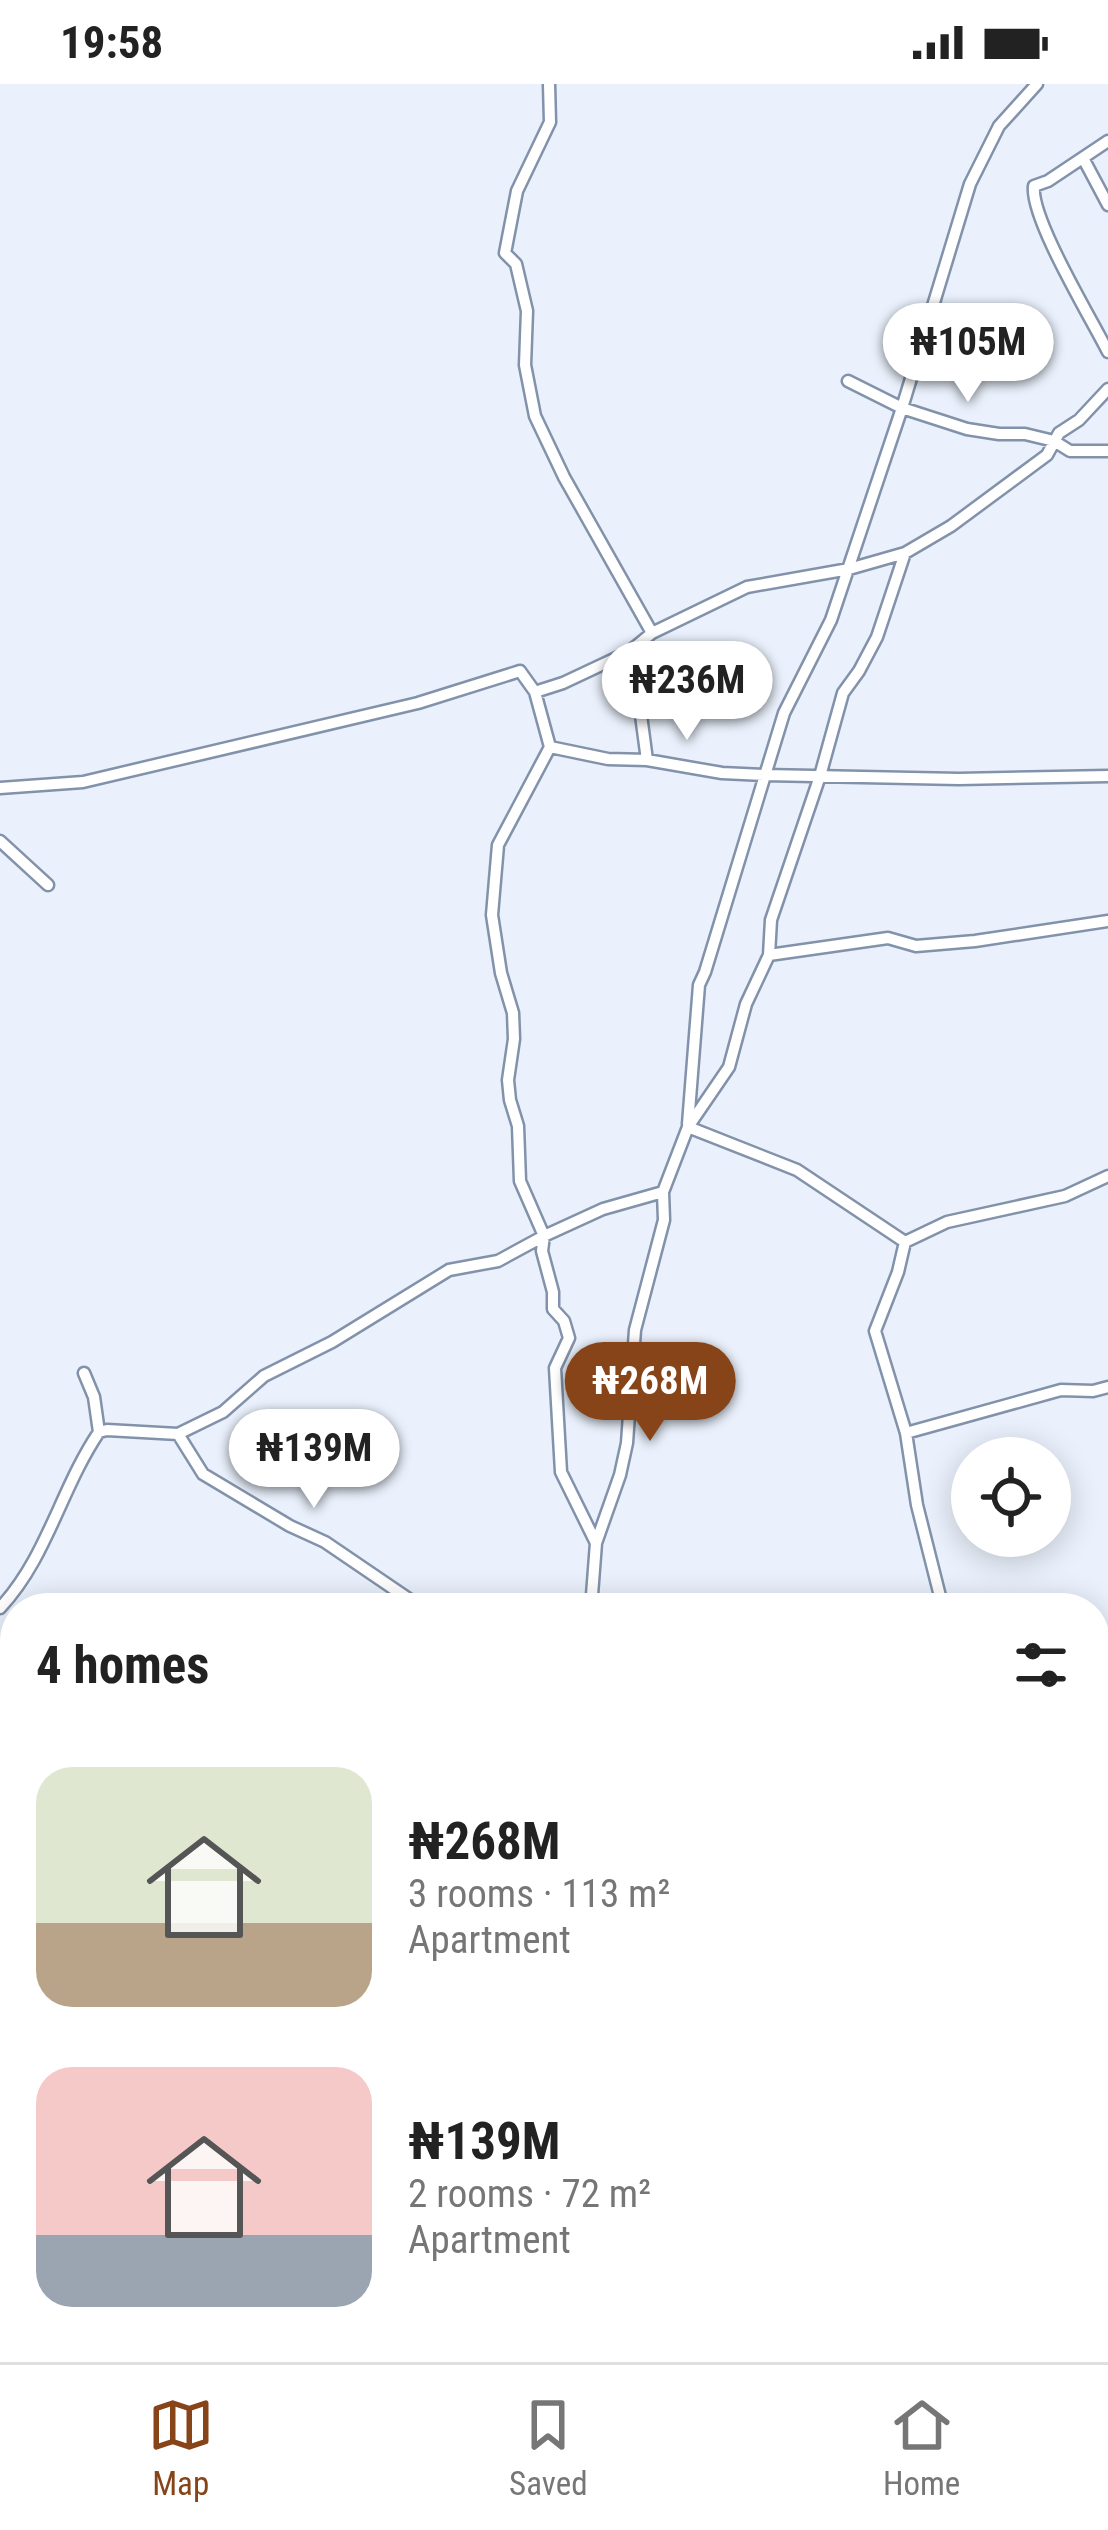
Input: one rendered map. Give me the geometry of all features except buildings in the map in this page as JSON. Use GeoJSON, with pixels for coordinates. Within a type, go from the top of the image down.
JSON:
{"type":"FeatureCollection","features":[{"type":"Feature","properties":{"kind":"street"},"geometry":{"type":"LineString","coordinates":[[549,84],[550,122],[517,191],[505,253],[516,264],[526,311],[525,365],[535,416],[652,633]]}},
{"type":"Feature","properties":{"kind":"street"},"geometry":{"type":"LineString","coordinates":[[688,1127],[699,985],[784,713],[831,620],[849,569],[970,184],[999,126],[1037,84]]}},
{"type":"Feature","properties":{"kind":"street"},"geometry":{"type":"LineString","coordinates":[[1108,141],[1034,186],[1033,194],[1041,224],[1108,352]]}},
{"type":"Feature","properties":{"kind":"street"},"geometry":{"type":"LineString","coordinates":[[1083,158],[1108,205]]}},
{"type":"Feature","properties":{"kind":"street"},"geometry":{"type":"LineString","coordinates":[[848,381],[902,408],[967,429],[1025,434],[1054,441],[1070,451],[1108,451]]}},
{"type":"Feature","properties":{"kind":"street"},"geometry":{"type":"LineString","coordinates":[[535,692],[629,652],[652,633],[747,587],[849,569],[905,553],[951,526],[1047,455],[1059,433],[1079,420],[1108,389]]}},
{"type":"Feature","properties":{"kind":"street"},"geometry":{"type":"LineString","coordinates":[[592,1593],[596,1543],[624,1459],[635,1330],[664,1220],[663,1192],[688,1127],[729,1067],[746,1004],[769,955],[775,905],[820,776],[843,692],[877,637],[905,553]]}},
{"type":"Feature","properties":{"kind":"street"},"geometry":{"type":"LineString","coordinates":[[629,652],[646,760]]}},
{"type":"Feature","properties":{"kind":"street"},"geometry":{"type":"LineString","coordinates":[[0,788],[83,782],[418,703],[520,671],[535,692],[550,747],[498,845],[492,915],[513,1012],[508,1080],[520,1141],[520,1181],[544,1236],[542,1251],[554,1309],[569,1338],[555,1368],[561,1472],[596,1543]]}},
{"type":"Feature","properties":{"kind":"street"},"geometry":{"type":"LineString","coordinates":[[550,747],[608,759],[765,775],[1108,776]]}},
{"type":"Feature","properties":{"kind":"street"},"geometry":{"type":"LineString","coordinates":[[0,841],[48,885]]}},
{"type":"Feature","properties":{"kind":"street"},"geometry":{"type":"LineString","coordinates":[[769,955],[888,938],[916,946],[975,941],[1108,921]]}},
{"type":"Feature","properties":{"kind":"street"},"geometry":{"type":"LineString","coordinates":[[688,1127],[796,1170],[905,1242]]}},
{"type":"Feature","properties":{"kind":"street"},"geometry":{"type":"LineString","coordinates":[[905,1242],[946,1222],[1065,1196],[1108,1176]]}},
{"type":"Feature","properties":{"kind":"street"},"geometry":{"type":"LineString","coordinates":[[11,1593],[40,1553],[81,1459],[99,1432],[178,1434],[224,1412],[264,1376],[332,1342],[449,1270],[498,1261],[603,1209],[663,1192]]}},
{"type":"Feature","properties":{"kind":"street"},"geometry":{"type":"LineString","coordinates":[[905,1242],[875,1331],[905,1433],[916,1505],[939,1593]]}},
{"type":"Feature","properties":{"kind":"street"},"geometry":{"type":"LineString","coordinates":[[84,1372],[94,1397],[99,1432]]}},
{"type":"Feature","properties":{"kind":"street"},"geometry":{"type":"LineString","coordinates":[[905,1433],[1061,1390],[1108,1387]]}},
{"type":"Feature","properties":{"kind":"street"},"geometry":{"type":"LineString","coordinates":[[178,1434],[203,1474],[325,1542],[400,1593]]}}]}
